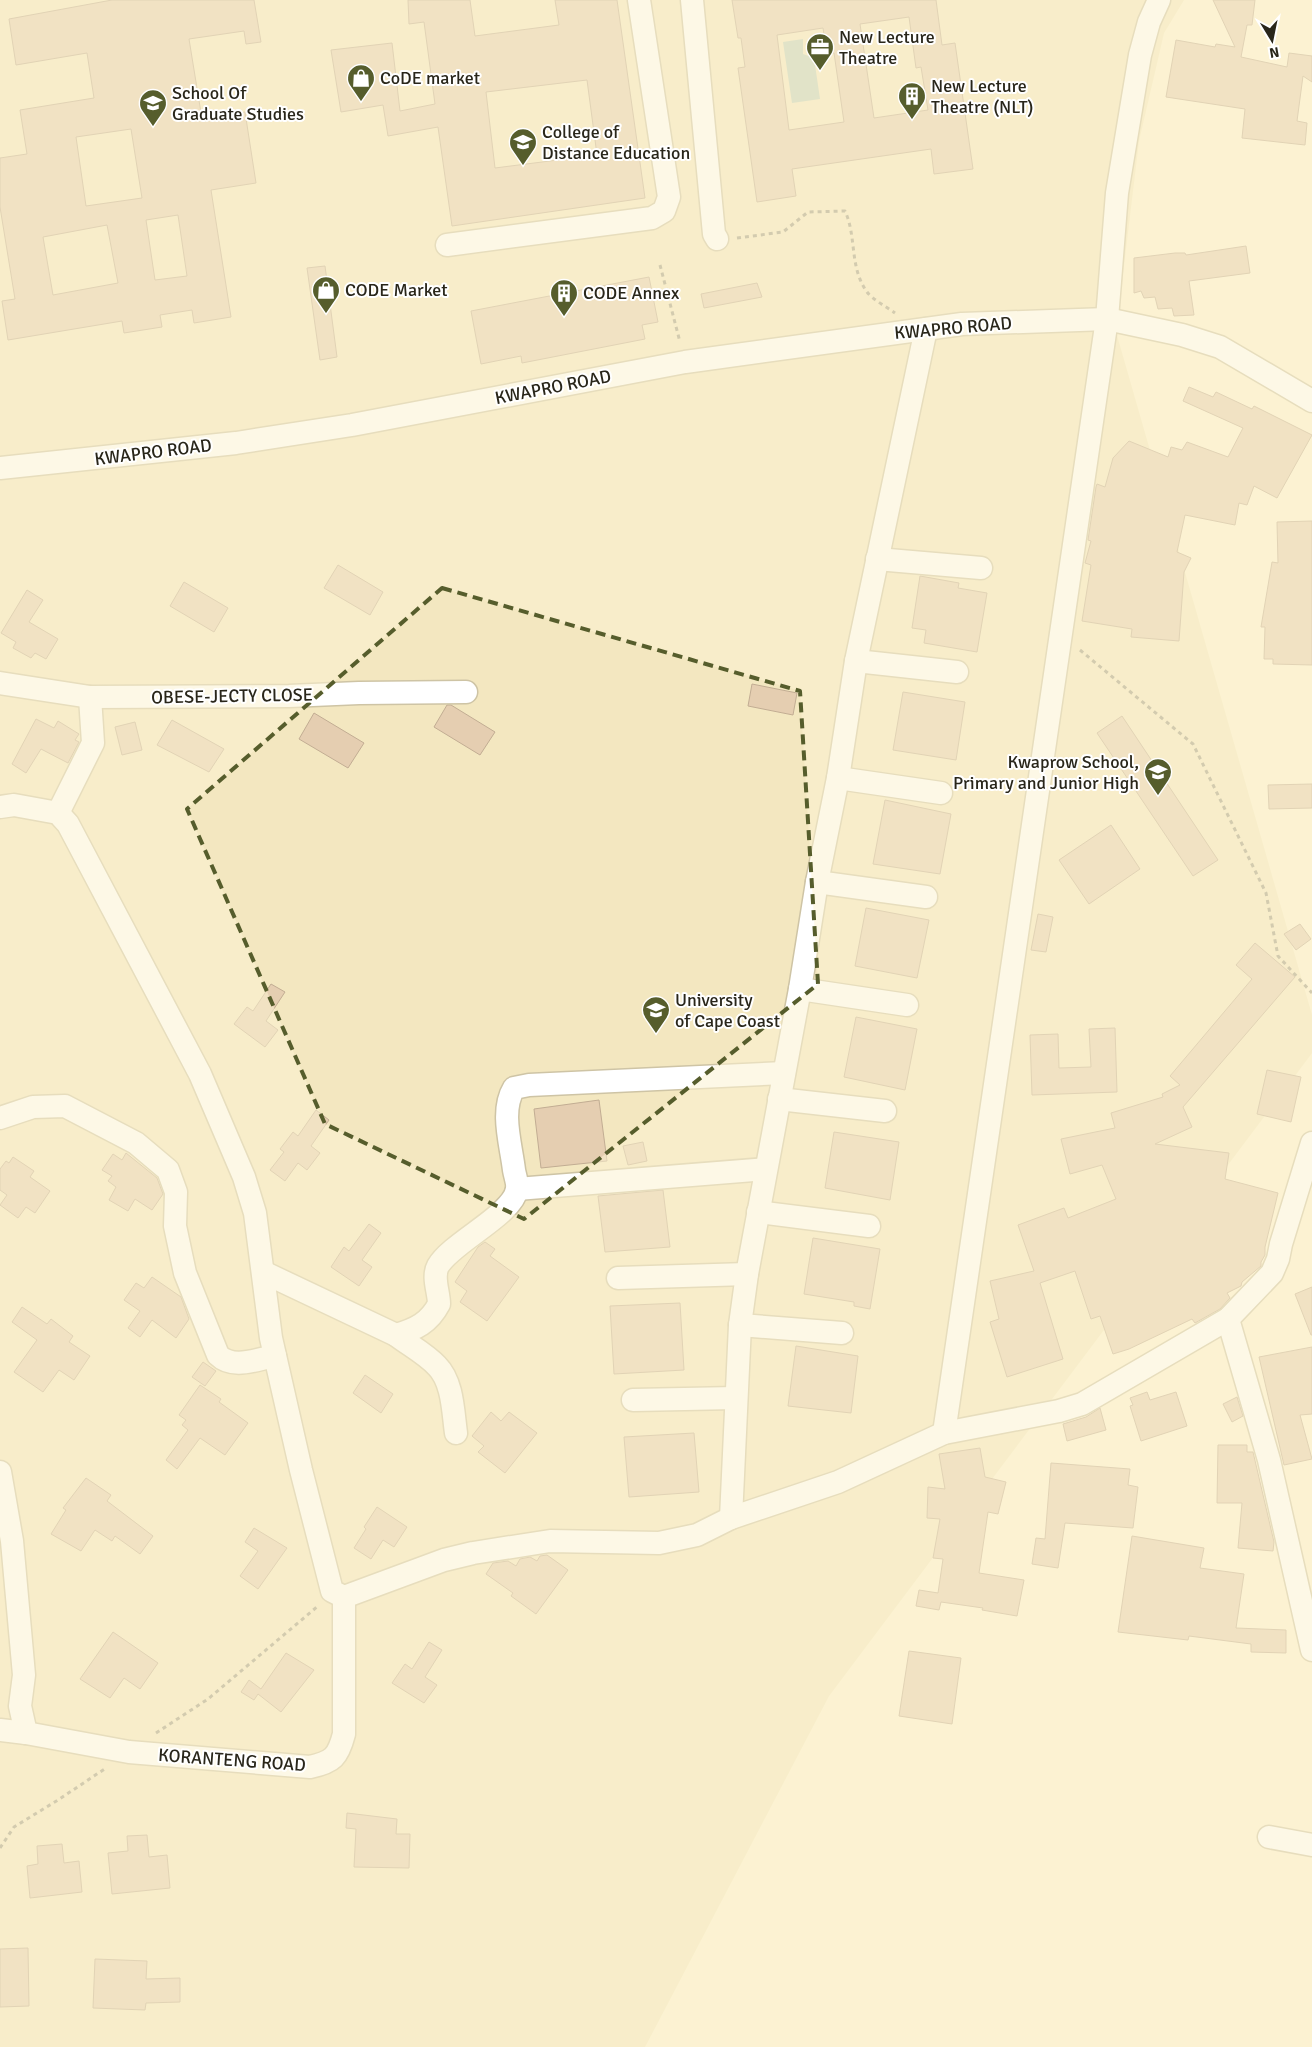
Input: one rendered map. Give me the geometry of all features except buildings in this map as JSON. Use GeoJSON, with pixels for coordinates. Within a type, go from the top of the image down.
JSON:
{"type":"FeatureCollection","features":[{"type":"Feature","properties":{"kind":"street"},"geometry":{"type":"LineString","coordinates":[[447,245],[652,218],[664,211],[669,197],[638,0]]}},
{"type":"Feature","properties":{"kind":"street"},"geometry":{"type":"LineString","coordinates":[[692,0],[714,234],[717,239]]}},
{"type":"Feature","properties":{"kind":"street"},"geometry":{"type":"LineString","coordinates":[[944,1433],[1107,319],[1117,194],[1136,75],[1149,22],[1159,0]]}},
{"type":"Feature","properties":{"kind":"street","name":"KWAPRO ROAD"},"geometry":{"type":"LineString","coordinates":[[0,468],[236,442],[343,426],[685,362],[962,324],[1107,319],[1182,335],[1220,347],[1312,401]]}},
{"type":"Feature","properties":{"kind":"street"},"geometry":{"type":"LineString","coordinates":[[731,1518],[740,1325],[747,1274],[800,989],[817,882],[838,778],[856,661],[926,329]]}},
{"type":"Feature","properties":{"kind":"street"},"geometry":{"type":"LineString","coordinates":[[877,559],[981,568]]}},
{"type":"Feature","properties":{"kind":"street"},"geometry":{"type":"LineString","coordinates":[[856,661],[957,672]]}},
{"type":"Feature","properties":{"kind":"street","name":"OBESE-JECTY CLOSE"},"geometry":{"type":"LineString","coordinates":[[0,683],[90,697],[288,696],[466,692]]}},
{"type":"Feature","properties":{"kind":"street"},"geometry":{"type":"LineString","coordinates":[[0,806],[14,805],[58,813],[93,743],[90,697]]}},
{"type":"Feature","properties":{"kind":"street"},"geometry":{"type":"LineString","coordinates":[[838,778],[941,793]]}},
{"type":"Feature","properties":{"kind":"street","name":"KORANTENG ROAD"},"geometry":{"type":"LineString","coordinates":[[0,1730],[26,1732],[129,1752],[310,1767],[326,1764],[339,1752],[344,1734],[338,1594],[301,1470],[275,1356],[252,1204],[244,1176],[200,1074],[68,824],[58,813]]}},
{"type":"Feature","properties":{"kind":"street"},"geometry":{"type":"LineString","coordinates":[[817,882],[926,897]]}},
{"type":"Feature","properties":{"kind":"street"},"geometry":{"type":"LineString","coordinates":[[800,989],[907,1005]]}},
{"type":"Feature","properties":{"kind":"street"},"geometry":{"type":"LineString","coordinates":[[396,1336],[426,1323],[439,1304],[435,1279],[437,1267],[449,1254],[508,1205],[517,1189],[507,1113],[508,1098],[514,1088],[529,1085],[784,1074]]}},
{"type":"Feature","properties":{"kind":"street"},"geometry":{"type":"LineString","coordinates":[[780,1099],[885,1111]]}},
{"type":"Feature","properties":{"kind":"street"},"geometry":{"type":"LineString","coordinates":[[0,1118],[33,1107],[64,1106],[136,1142],[168,1170],[176,1192],[176,1226],[185,1273],[218,1355],[224,1361],[232,1364],[275,1356]]}},
{"type":"Feature","properties":{"kind":"street"},"geometry":{"type":"LineString","coordinates":[[338,1594],[444,1560],[473,1553],[550,1541],[659,1543],[697,1535],[731,1518],[838,1482],[944,1433],[1082,1404],[1228,1319],[1272,1273],[1278,1259],[1312,1143]]}},
{"type":"Feature","properties":{"kind":"street"},"geometry":{"type":"LineString","coordinates":[[517,1189],[766,1169]]}},
{"type":"Feature","properties":{"kind":"street"},"geometry":{"type":"LineString","coordinates":[[758,1212],[869,1226]]}},
{"type":"Feature","properties":{"kind":"street"},"geometry":{"type":"LineString","coordinates":[[263,1272],[396,1336],[437,1366],[444,1375],[449,1387],[456,1433]]}},
{"type":"Feature","properties":{"kind":"street"},"geometry":{"type":"LineString","coordinates":[[618,1278],[747,1274]]}},
{"type":"Feature","properties":{"kind":"street"},"geometry":{"type":"LineString","coordinates":[[1228,1319],[1268,1460],[1312,1650]]}},
{"type":"Feature","properties":{"kind":"street"},"geometry":{"type":"LineString","coordinates":[[740,1325],[842,1333]]}},
{"type":"Feature","properties":{"kind":"street"},"geometry":{"type":"LineString","coordinates":[[633,1400],[736,1398]]}},
{"type":"Feature","properties":{"kind":"street"},"geometry":{"type":"LineString","coordinates":[[0,1472],[12,1541],[24,1675],[20,1706],[26,1732]]}},
{"type":"Feature","properties":{"kind":"street"},"geometry":{"type":"LineString","coordinates":[[1269,1837],[1312,1845]]}},
{"type":"Feature","properties":{"kind":"path"},"geometry":{"type":"LineString","coordinates":[[717,239],[783,232],[808,212],[845,211],[850,224],[853,261],[867,293],[898,314]]}},
{"type":"Feature","properties":{"kind":"path"},"geometry":{"type":"LineString","coordinates":[[660,265],[685,362]]}},
{"type":"Feature","properties":{"kind":"path"},"geometry":{"type":"LineString","coordinates":[[1060,634],[1193,744],[1266,893],[1278,956],[1312,993]]}},
{"type":"Feature","properties":{"kind":"path"},"geometry":{"type":"LineString","coordinates":[[0,1848],[14,1826],[58,1800],[208,1698],[315,1608],[338,1594]]}},
{"type":"Feature","properties":{"kind":"highlighted area"},"geometry":{"type":"Polygon","coordinates":[[[442,588],[800,691],[818,984],[524,1219],[325,1124],[187,809],[442,588]]]}},
{"type":"Feature","properties":{"kind":"shaded area","name":"University of Cape Coast"},"geometry":{"type":"Polygon","coordinates":[[[0,0],[1184,0],[1164,33],[1139,141],[1116,332],[1312,1015],[1312,1053],[829,1696],[645,2047],[0,2047],[0,0]]]}},
{"type":"Feature","properties":{"kind":"green space"},"geometry":{"type":"Polygon","coordinates":[[[803,39],[803,54],[814,58],[820,99],[792,103],[783,42],[803,39]]]}},
{"type":"Feature","properties":{"kind":"place","name":"New Lecture Theatre"},"geometry":{"type":"Point","coordinates":[820,71]}},
{"type":"Feature","properties":{"kind":"place","name":"CoDE market"},"geometry":{"type":"Point","coordinates":[361,102]}},
{"type":"Feature","properties":{"kind":"place","name":"New Lecture Theatre (NLT)"},"geometry":{"type":"Point","coordinates":[912,120]}},
{"type":"Feature","properties":{"kind":"place","name":"School Of Graduate Studies"},"geometry":{"type":"Point","coordinates":[153,127]}},
{"type":"Feature","properties":{"kind":"place","name":"College of Distance Education"},"geometry":{"type":"Point","coordinates":[523,166]}},
{"type":"Feature","properties":{"kind":"place","name":"CODE Market"},"geometry":{"type":"Point","coordinates":[326,314]}},
{"type":"Feature","properties":{"kind":"place","name":"CODE Annex"},"geometry":{"type":"Point","coordinates":[564,317]}},
{"type":"Feature","properties":{"kind":"place","name":"Kwaprow School, Primary and Junior High"},"geometry":{"type":"Point","coordinates":[1158,796]}},
{"type":"Feature","properties":{"kind":"place","name":"University of Cape Coast"},"geometry":{"type":"Point","coordinates":[656,1034]}}]}
